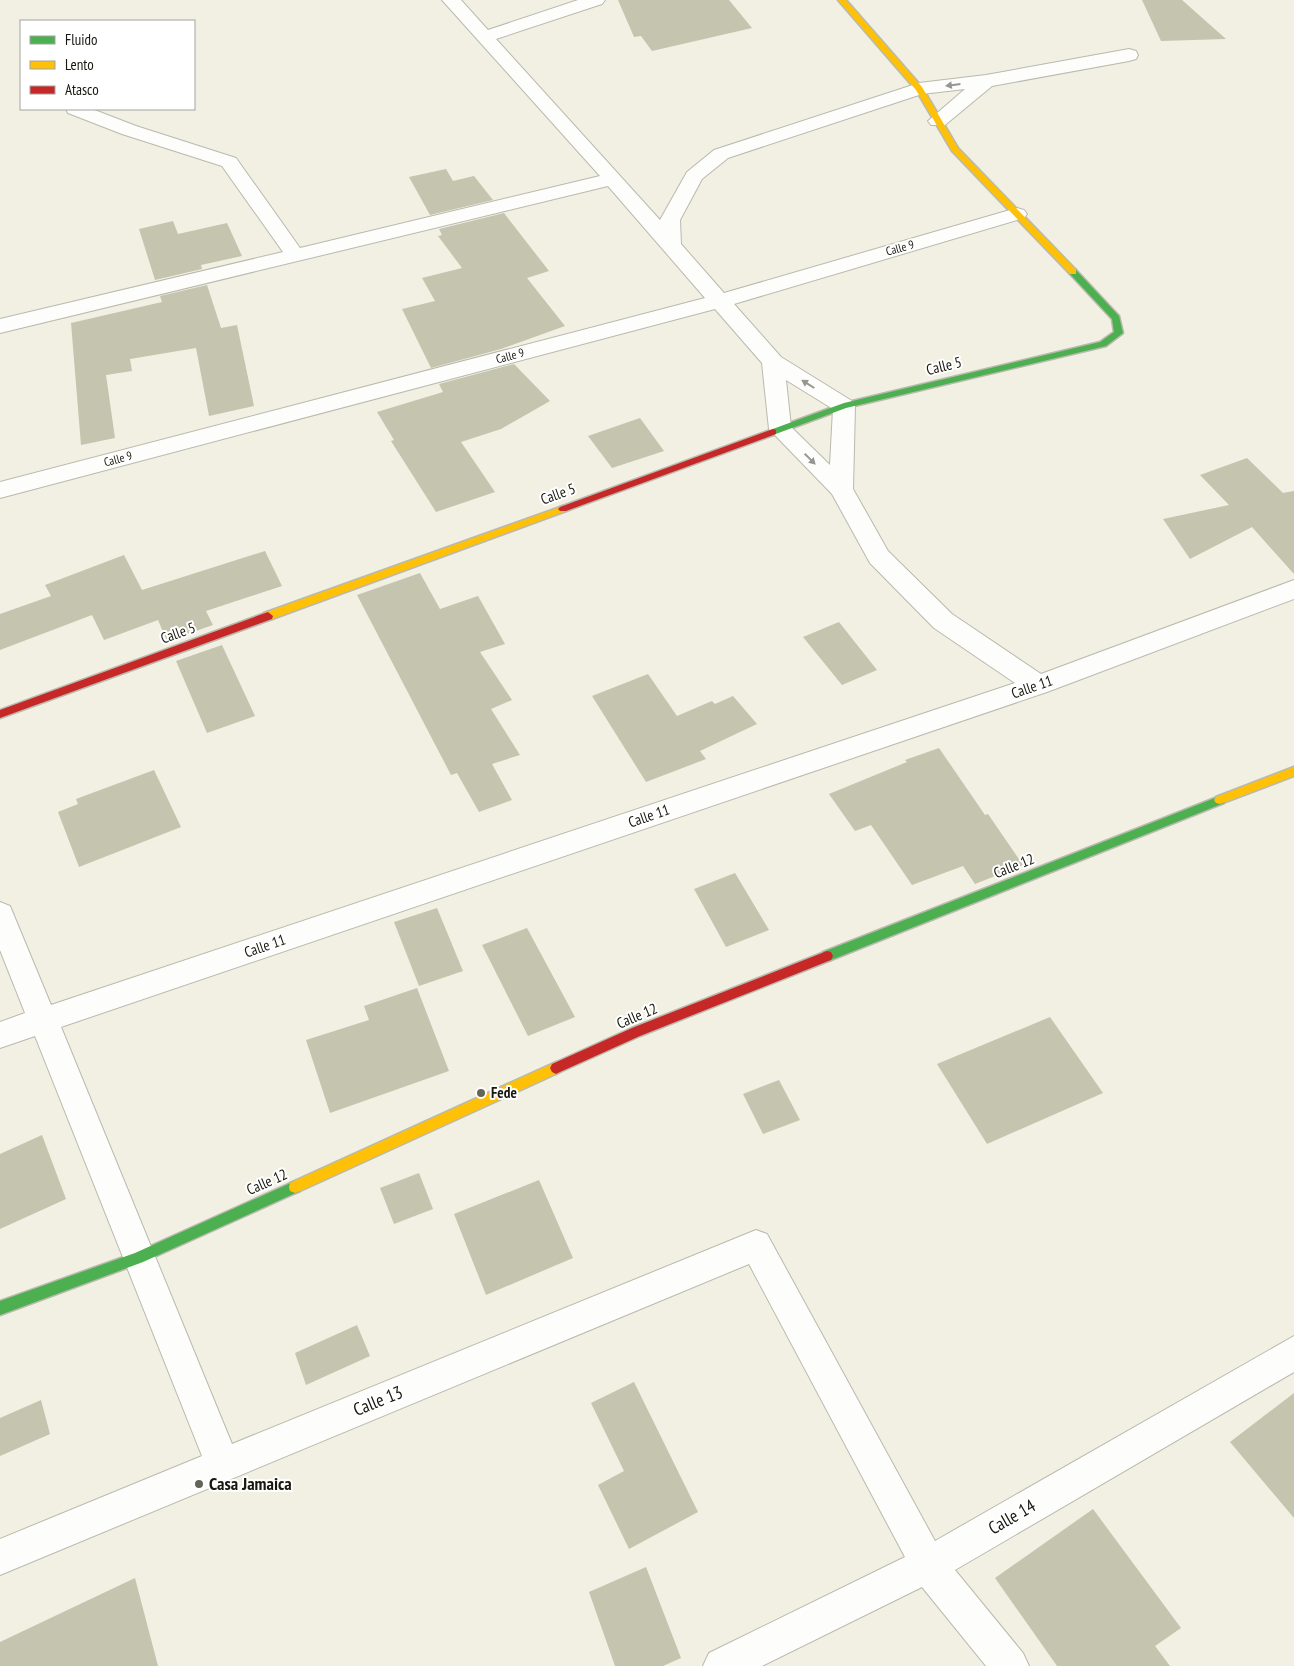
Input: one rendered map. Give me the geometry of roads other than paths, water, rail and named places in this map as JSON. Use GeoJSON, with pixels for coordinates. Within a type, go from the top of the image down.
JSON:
{"type":"FeatureCollection","features":[{"type":"Feature","properties":{"kind":"street"},"geometry":{"type":"LineString","coordinates":[[451,0],[613,179],[670,247],[773,362],[844,406],[841,489]]}},
{"type":"Feature","properties":{"kind":"street"},"geometry":{"type":"LineString","coordinates":[[484,37],[596,0]]}},
{"type":"Feature","properties":{"kind":"street"},"geometry":{"type":"LineString","coordinates":[[842,0],[919,89],[955,150],[1017,214]]}},
{"type":"Feature","properties":{"kind":"street"},"geometry":{"type":"LineString","coordinates":[[670,247],[670,220],[694,176],[721,154],[919,89],[986,81],[1129,55]]}},
{"type":"Feature","properties":{"kind":"street"},"geometry":{"type":"LineString","coordinates":[[938,122],[986,81]]}},
{"type":"Feature","properties":{"kind":"street"},"geometry":{"type":"LineString","coordinates":[[78,110],[129,130],[229,162],[296,256]]}},
{"type":"Feature","properties":{"kind":"street"},"geometry":{"type":"LineString","coordinates":[[0,326],[613,179]]}},
{"type":"Feature","properties":{"kind":"street","name":"Calle 9"},"geometry":{"type":"LineString","coordinates":[[0,490],[719,301],[1017,214]]}},
{"type":"Feature","properties":{"kind":"street","name":"Calle 5"},"geometry":{"type":"LineString","coordinates":[[0,714],[844,406],[1103,344],[1119,333],[1116,318],[1017,214]]}},
{"type":"Feature","properties":{"kind":"street"},"geometry":{"type":"LineString","coordinates":[[773,362],[780,429],[841,489],[879,557],[944,622],[1038,685]]}},
{"type":"Feature","properties":{"kind":"street","name":"Calle 11"},"geometry":{"type":"LineString","coordinates":[[0,1035],[1038,685],[1294,589]]}},
{"type":"Feature","properties":{"kind":"street","name":"Calle 12"},"geometry":{"type":"LineString","coordinates":[[0,1308],[138,1258],[636,1032],[1294,771]]}},
{"type":"Feature","properties":{"kind":"street"},"geometry":{"type":"LineString","coordinates":[[0,914],[223,1465]]}},
{"type":"Feature","properties":{"kind":"street","name":"Calle 13"},"geometry":{"type":"LineString","coordinates":[[0,1557],[756,1245],[928,1565]]}},
{"type":"Feature","properties":{"kind":"street","name":"Calle 14"},"geometry":{"type":"LineString","coordinates":[[722,1666],[928,1565],[1294,1353]]}},
{"type":"Feature","properties":{"kind":"street"},"geometry":{"type":"LineString","coordinates":[[928,1565],[1010,1666]]}},
{"type":"Feature","properties":{"kind":"place","name":"Fede"},"geometry":{"type":"Point","coordinates":[481,1093]}},
{"type":"Feature","properties":{"kind":"place","name":"Casa Jamaica"},"geometry":{"type":"Point","coordinates":[199,1484]}}]}
